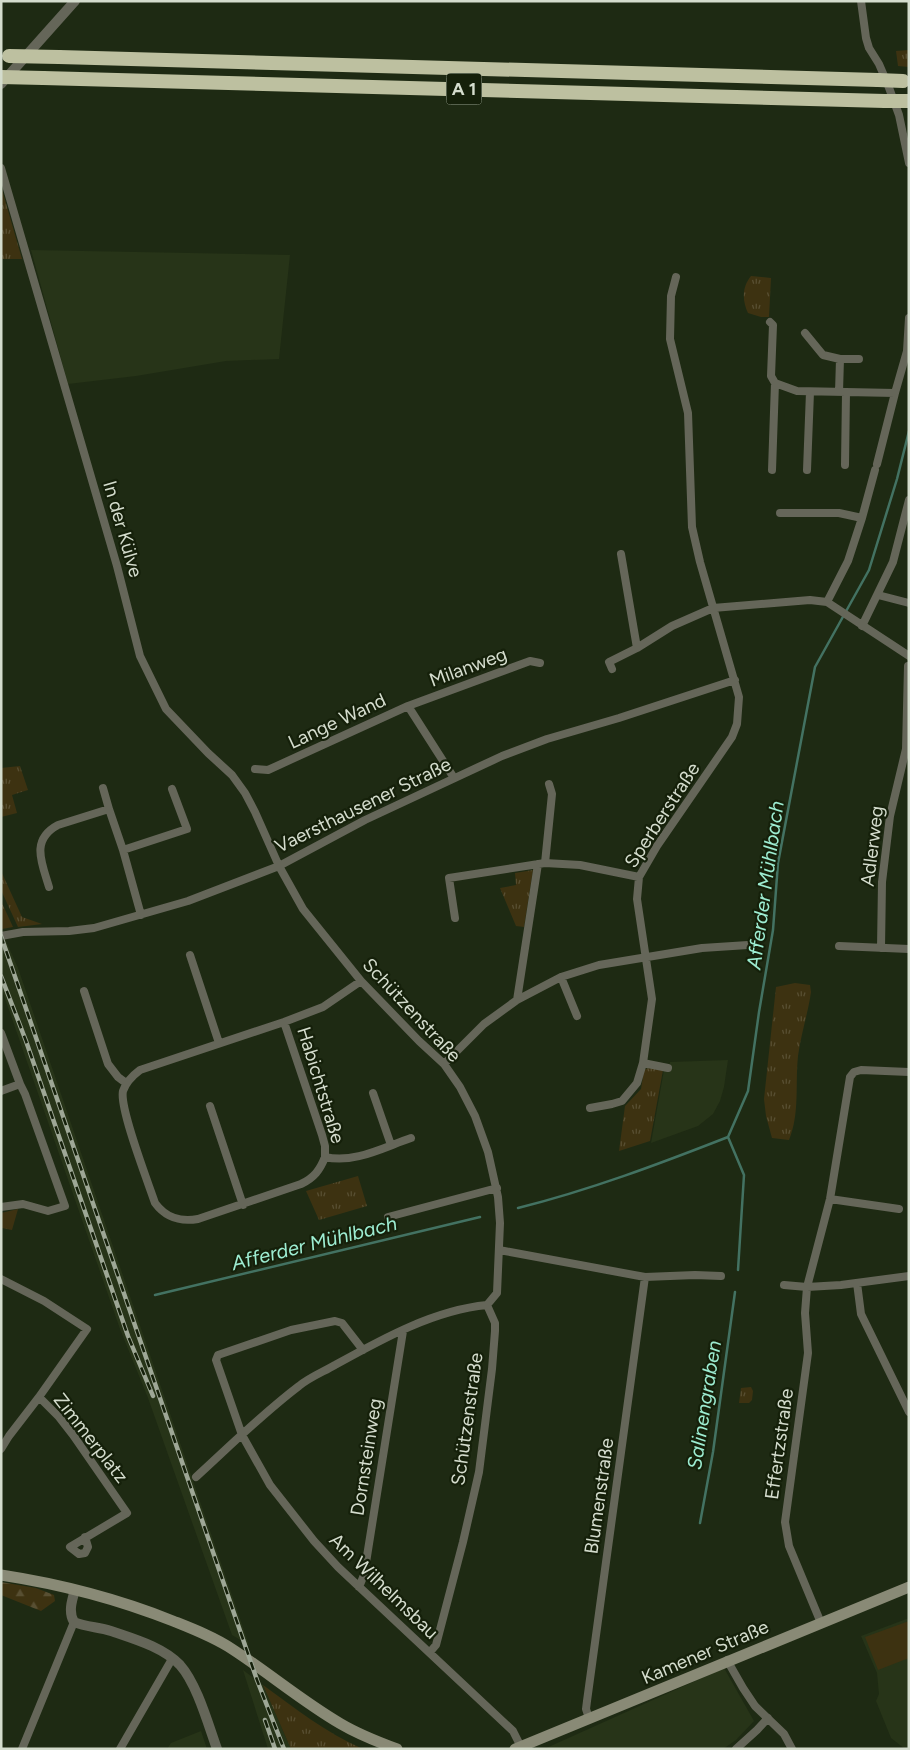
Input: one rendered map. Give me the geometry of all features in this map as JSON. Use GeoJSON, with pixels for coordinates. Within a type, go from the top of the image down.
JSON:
{"type":"FeatureCollection","features":[{"type":"Feature","properties":{"kind":"highway","name":"A 1"},"geometry":{"type":"LineString","coordinates":[[5,56],[906,81]]}},
{"type":"Feature","properties":{"kind":"highway","name":"A 1"},"geometry":{"type":"LineString","coordinates":[[1,77],[909,101]]}},
{"type":"Feature","properties":{"kind":"main road"},"geometry":{"type":"LineString","coordinates":[[1,1575],[75,1590],[153,1613],[208,1636],[230,1648],[343,1725],[397,1749]]}},
{"type":"Feature","properties":{"kind":"main road","name":"Kamener Straße"},"geometry":{"type":"LineString","coordinates":[[518,1748],[727,1660],[909,1587]]}},
{"type":"Feature","properties":{"kind":"street"},"geometry":{"type":"LineString","coordinates":[[1,84],[75,1]]}},
{"type":"Feature","properties":{"kind":"street"},"geometry":{"type":"LineString","coordinates":[[862,1],[866,38],[869,48],[879,64],[899,114],[909,163]]}},
{"type":"Feature","properties":{"kind":"street","name":"In der Külve"},"geometry":{"type":"LineString","coordinates":[[1,168],[117,566],[140,656],[166,708],[232,776],[245,793],[279,866]]}},
{"type":"Feature","properties":{"kind":"street","name":"Sperberstraße"},"geometry":{"type":"LineString","coordinates":[[590,1108],[622,1100],[637,1083],[644,1063],[652,999],[638,899],[640,877],[658,846],[732,737],[739,712],[739,697],[735,680],[713,608],[692,527],[688,413],[670,339],[672,296],[676,277]]}},
{"type":"Feature","properties":{"kind":"street"},"geometry":{"type":"LineString","coordinates":[[827,602],[848,561],[862,518],[907,351],[909,318]]}},
{"type":"Feature","properties":{"kind":"street"},"geometry":{"type":"LineString","coordinates":[[770,322],[773,325],[771,376],[775,383],[772,470]]}},
{"type":"Feature","properties":{"kind":"street"},"geometry":{"type":"LineString","coordinates":[[805,333],[823,355],[840,359],[859,359]]}},
{"type":"Feature","properties":{"kind":"street"},"geometry":{"type":"LineString","coordinates":[[840,359],[845,465]]}},
{"type":"Feature","properties":{"kind":"street"},"geometry":{"type":"LineString","coordinates":[[775,383],[797,391],[895,393]]}},
{"type":"Feature","properties":{"kind":"street"},"geometry":{"type":"LineString","coordinates":[[807,470],[810,392]]}},
{"type":"Feature","properties":{"kind":"street"},"geometry":{"type":"LineString","coordinates":[[862,626],[893,562],[909,500]]}},
{"type":"Feature","properties":{"kind":"street"},"geometry":{"type":"LineString","coordinates":[[780,513],[839,513],[862,518]]}},
{"type":"Feature","properties":{"kind":"street"},"geometry":{"type":"LineString","coordinates":[[899,540],[909,542]]}},
{"type":"Feature","properties":{"kind":"street"},"geometry":{"type":"LineString","coordinates":[[621,554],[637,648]]}},
{"type":"Feature","properties":{"kind":"street"},"geometry":{"type":"LineString","coordinates":[[878,595],[909,603]]}},
{"type":"Feature","properties":{"kind":"street"},"geometry":{"type":"LineString","coordinates":[[612,669],[609,662],[637,648],[672,626],[713,608],[810,600],[827,602],[909,656]]}},
{"type":"Feature","properties":{"kind":"street","name":"Milanweg"},"geometry":{"type":"LineString","coordinates":[[408,706],[530,661],[540,663]]}},
{"type":"Feature","properties":{"kind":"street","name":"Adlerweg"},"geometry":{"type":"LineString","coordinates":[[880,948],[882,882],[890,816],[907,748],[908,666]]}},
{"type":"Feature","properties":{"kind":"street","name":"Vaersthausener Straße"},"geometry":{"type":"LineString","coordinates":[[1,936],[28,931],[82,930],[112,924],[188,901],[279,866],[365,820],[537,742],[619,718],[735,680]]}},
{"type":"Feature","properties":{"kind":"street","name":"Lange Wand"},"geometry":{"type":"LineString","coordinates":[[255,769],[268,770],[408,706],[454,778]]}},
{"type":"Feature","properties":{"kind":"street"},"geometry":{"type":"LineString","coordinates":[[517,1000],[552,794],[549,784]]}},
{"type":"Feature","properties":{"kind":"street"},"geometry":{"type":"LineString","coordinates":[[103,788],[141,915]]}},
{"type":"Feature","properties":{"kind":"street"},"geometry":{"type":"LineString","coordinates":[[123,850],[187,829],[172,789]]}},
{"type":"Feature","properties":{"kind":"street"},"geometry":{"type":"LineString","coordinates":[[49,887],[40,858],[40,848],[44,837],[50,829],[109,809]]}},
{"type":"Feature","properties":{"kind":"street"},"geometry":{"type":"LineString","coordinates":[[455,918],[449,878],[541,864],[580,865],[640,877]]}},
{"type":"Feature","properties":{"kind":"street","name":"Schützenstraße"},"geometry":{"type":"LineString","coordinates":[[279,866],[303,909],[361,981],[419,1042],[444,1064],[475,1116],[488,1152],[497,1188],[500,1220],[497,1293],[487,1305],[495,1323],[495,1331],[479,1472],[436,1645],[430,1652]]}},
{"type":"Feature","properties":{"kind":"street"},"geometry":{"type":"LineString","coordinates":[[444,1064],[484,1024],[517,1000],[561,977],[599,965],[702,948],[748,945]]}},
{"type":"Feature","properties":{"kind":"street"},"geometry":{"type":"LineString","coordinates":[[839,946],[909,949]]}},
{"type":"Feature","properties":{"kind":"street"},"geometry":{"type":"LineString","coordinates":[[190,956],[219,1043]]}},
{"type":"Feature","properties":{"kind":"street"},"geometry":{"type":"LineString","coordinates":[[561,977],[577,1016]]}},
{"type":"Feature","properties":{"kind":"street","name":"Habichtstraße"},"geometry":{"type":"LineString","coordinates":[[284,1022],[325,1146],[325,1157],[319,1172],[308,1181],[190,1221],[175,1219],[160,1210],[153,1197],[123,1106],[123,1091],[126,1083],[134,1074],[146,1067],[284,1022],[323,1007],[361,981]]}},
{"type":"Feature","properties":{"kind":"street"},"geometry":{"type":"LineString","coordinates":[[84,991],[108,1064],[118,1077],[126,1083]]}},
{"type":"Feature","properties":{"kind":"street"},"geometry":{"type":"LineString","coordinates":[[1,1033],[20,1084],[26,1094],[65,1206],[48,1211],[23,1204],[1,1207]]}},
{"type":"Feature","properties":{"kind":"street"},"geometry":{"type":"LineString","coordinates":[[644,1063],[668,1068]]}},
{"type":"Feature","properties":{"kind":"street","name":"Effertzstraße"},"geometry":{"type":"LineString","coordinates":[[821,1623],[788,1546],[785,1522],[808,1353],[805,1313],[807,1287],[830,1200],[850,1077],[854,1072],[860,1070],[909,1072]]}},
{"type":"Feature","properties":{"kind":"street"},"geometry":{"type":"LineString","coordinates":[[1,1091],[20,1084]]}},
{"type":"Feature","properties":{"kind":"street"},"geometry":{"type":"LineString","coordinates":[[373,1094],[390,1145]]}},
{"type":"Feature","properties":{"kind":"street"},"geometry":{"type":"LineString","coordinates":[[210,1106],[243,1204]]}},
{"type":"Feature","properties":{"kind":"street","name":"Habichtstraße"},"geometry":{"type":"LineString","coordinates":[[325,1157],[335,1160],[349,1159],[411,1138]]}},
{"type":"Feature","properties":{"kind":"street"},"geometry":{"type":"LineString","coordinates":[[388,1217],[497,1188]]}},
{"type":"Feature","properties":{"kind":"street"},"geometry":{"type":"LineString","coordinates":[[830,1200],[899,1209]]}},
{"type":"Feature","properties":{"kind":"street"},"geometry":{"type":"LineString","coordinates":[[499,1250],[646,1277],[721,1276]]}},
{"type":"Feature","properties":{"kind":"street"},"geometry":{"type":"LineString","coordinates":[[784,1285],[807,1287],[909,1276]]}},
{"type":"Feature","properties":{"kind":"street","name":"Blumenstraße"},"geometry":{"type":"LineString","coordinates":[[590,1718],[586,1709],[588,1693],[646,1277]]}},
{"type":"Feature","properties":{"kind":"street"},"geometry":{"type":"LineString","coordinates":[[1,1279],[44,1301],[87,1329],[38,1397]]}},
{"type":"Feature","properties":{"kind":"street"},"geometry":{"type":"LineString","coordinates":[[857,1283],[861,1314],[909,1412]]}},
{"type":"Feature","properties":{"kind":"street"},"geometry":{"type":"LineString","coordinates":[[196,1477],[253,1423],[301,1384],[363,1350],[403,1331],[452,1312],[487,1305]]}},
{"type":"Feature","properties":{"kind":"street","name":"Am Wilhelmsbau"},"geometry":{"type":"LineString","coordinates":[[363,1350],[342,1323],[335,1321],[291,1330],[218,1355],[216,1360],[242,1435],[270,1485],[292,1514],[320,1548],[359,1587],[513,1732],[518,1748]]}},
{"type":"Feature","properties":{"kind":"street","name":"Dornsteinweg"},"geometry":{"type":"LineString","coordinates":[[359,1587],[364,1576],[403,1331]]}},
{"type":"Feature","properties":{"kind":"street","name":"Zimmerplatz"},"geometry":{"type":"LineString","coordinates":[[1,1449],[38,1397],[60,1417],[127,1513],[86,1537]]}},
{"type":"Feature","properties":{"kind":"street"},"geometry":{"type":"LineString","coordinates":[[75,1590],[71,1609],[71,1618],[74,1622],[109,1630],[150,1647],[179,1664],[191,1681],[217,1749]]}},
{"type":"Feature","properties":{"kind":"street"},"geometry":{"type":"LineString","coordinates":[[22,1749],[74,1622]]}},
{"type":"Feature","properties":{"kind":"street"},"geometry":{"type":"LineString","coordinates":[[120,1749],[172,1659]]}},
{"type":"Feature","properties":{"kind":"street"},"geometry":{"type":"LineString","coordinates":[[727,1660],[742,1688],[755,1706],[784,1734],[792,1749]]}},
{"type":"Feature","properties":{"kind":"street"},"geometry":{"type":"LineString","coordinates":[[736,1749],[768,1718]]}},
{"type":"Feature","properties":{"kind":"shaded area"},"geometry":{"type":"Polygon","coordinates":[[[31,250],[290,255],[279,359],[226,361],[136,376],[68,384],[31,250]]]}},
{"type":"Feature","properties":{"kind":"shaded area"},"geometry":{"type":"Polygon","coordinates":[[[1,939],[5,939],[18,968],[249,1645],[232,1635],[148,1398],[120,1329],[1,987],[1,939]]]}},
{"type":"Feature","properties":{"kind":"shaded area"},"geometry":{"type":"Polygon","coordinates":[[[728,1060],[724,1087],[720,1101],[713,1114],[698,1126],[651,1143],[664,1070],[669,1069],[670,1062],[728,1060]]]}},
{"type":"Feature","properties":{"kind":"shaded area"},"geometry":{"type":"Polygon","coordinates":[[[909,1618],[909,1749],[905,1749],[891,1738],[876,1701],[879,1694],[877,1673],[861,1636],[909,1618]]]}},
{"type":"Feature","properties":{"kind":"shaded area"},"geometry":{"type":"Polygon","coordinates":[[[724,1668],[754,1721],[736,1740],[723,1749],[544,1749],[724,1668]]]}},
{"type":"Feature","properties":{"kind":"shaded area"},"geometry":{"type":"Polygon","coordinates":[[[243,1670],[263,1685],[291,1749],[268,1749],[243,1670]]]}},
{"type":"Feature","properties":{"kind":"shaded area"},"geometry":{"type":"Polygon","coordinates":[[[201,1731],[207,1749],[167,1749],[171,1743],[201,1731]]]}},
{"type":"Feature","properties":{"kind":"green space"},"geometry":{"type":"Polygon","coordinates":[[[909,50],[909,67],[898,66],[896,51],[909,50]]]}},
{"type":"Feature","properties":{"kind":"green space"},"geometry":{"type":"Polygon","coordinates":[[[1,186],[22,259],[1,259],[1,186]]]}},
{"type":"Feature","properties":{"kind":"green space"},"geometry":{"type":"Polygon","coordinates":[[[751,276],[771,278],[769,317],[748,313],[744,294],[751,276]]]}},
{"type":"Feature","properties":{"kind":"green space"},"geometry":{"type":"Polygon","coordinates":[[[20,766],[28,790],[12,795],[17,813],[1,817],[1,768],[20,766]]]}},
{"type":"Feature","properties":{"kind":"green space"},"geometry":{"type":"Polygon","coordinates":[[[533,870],[524,927],[516,926],[500,888],[516,885],[515,873],[533,870]]]}},
{"type":"Feature","properties":{"kind":"green space"},"geometry":{"type":"Polygon","coordinates":[[[1,871],[22,917],[42,924],[18,927],[1,890],[1,871]]]}},
{"type":"Feature","properties":{"kind":"green space"},"geometry":{"type":"Polygon","coordinates":[[[1,901],[13,927],[2,929],[1,901]]]}},
{"type":"Feature","properties":{"kind":"green space"},"geometry":{"type":"Polygon","coordinates":[[[795,983],[810,985],[811,992],[798,1056],[795,1120],[789,1140],[772,1138],[764,1099],[776,987],[795,983]]]}},
{"type":"Feature","properties":{"kind":"green space"},"geometry":{"type":"Polygon","coordinates":[[[648,1068],[663,1070],[650,1141],[619,1151],[625,1106],[641,1089],[644,1070],[648,1068]]]}},
{"type":"Feature","properties":{"kind":"green space"},"geometry":{"type":"Polygon","coordinates":[[[358,1176],[367,1206],[319,1220],[306,1191],[358,1176]]]}},
{"type":"Feature","properties":{"kind":"green space"},"geometry":{"type":"Polygon","coordinates":[[[18,1209],[12,1230],[2,1228],[1,1213],[18,1209]]]}},
{"type":"Feature","properties":{"kind":"green space"},"geometry":{"type":"Polygon","coordinates":[[[751,1387],[753,1391],[752,1400],[749,1403],[739,1403],[741,1388],[751,1387]]]}},
{"type":"Feature","properties":{"kind":"green space"},"geometry":{"type":"Polygon","coordinates":[[[1,1582],[36,1588],[54,1595],[55,1601],[41,1611],[1,1595],[1,1582]]]}},
{"type":"Feature","properties":{"kind":"green space"},"geometry":{"type":"Polygon","coordinates":[[[909,1621],[909,1658],[878,1670],[865,1637],[909,1621]]]}},
{"type":"Feature","properties":{"kind":"green space"},"geometry":{"type":"Polygon","coordinates":[[[263,1685],[324,1728],[363,1749],[291,1749],[263,1685]]]}},
{"type":"Feature","properties":{"kind":"waterway","name":"Afferder Mühlbach"},"geometry":{"type":"LineString","coordinates":[[518,1208],[598,1185],[728,1137],[748,1091],[773,930],[778,863],[815,667],[869,570],[897,479],[909,431]]}},
{"type":"Feature","properties":{"kind":"waterway","name":"Salinengraben"},"geometry":{"type":"LineString","coordinates":[[728,1137],[744,1175],[738,1270]]}},
{"type":"Feature","properties":{"kind":"waterway","name":"Afferder Mühlbach"},"geometry":{"type":"LineString","coordinates":[[155,1295],[480,1217]]}},
{"type":"Feature","properties":{"kind":"waterway","name":"Salinengraben"},"geometry":{"type":"LineString","coordinates":[[700,1523],[713,1452],[735,1292]]}},
{"type":"Feature","properties":{"kind":"railway"},"geometry":{"type":"LineString","coordinates":[[1,936],[257,1680],[284,1749]]}},
{"type":"Feature","properties":{"kind":"railway"},"geometry":{"type":"LineString","coordinates":[[1,976],[26,1041],[128,1336],[153,1396]]}},
{"type":"Feature","properties":{"kind":"railway"},"geometry":{"type":"LineString","coordinates":[[265,1720],[275,1749]]}}]}
